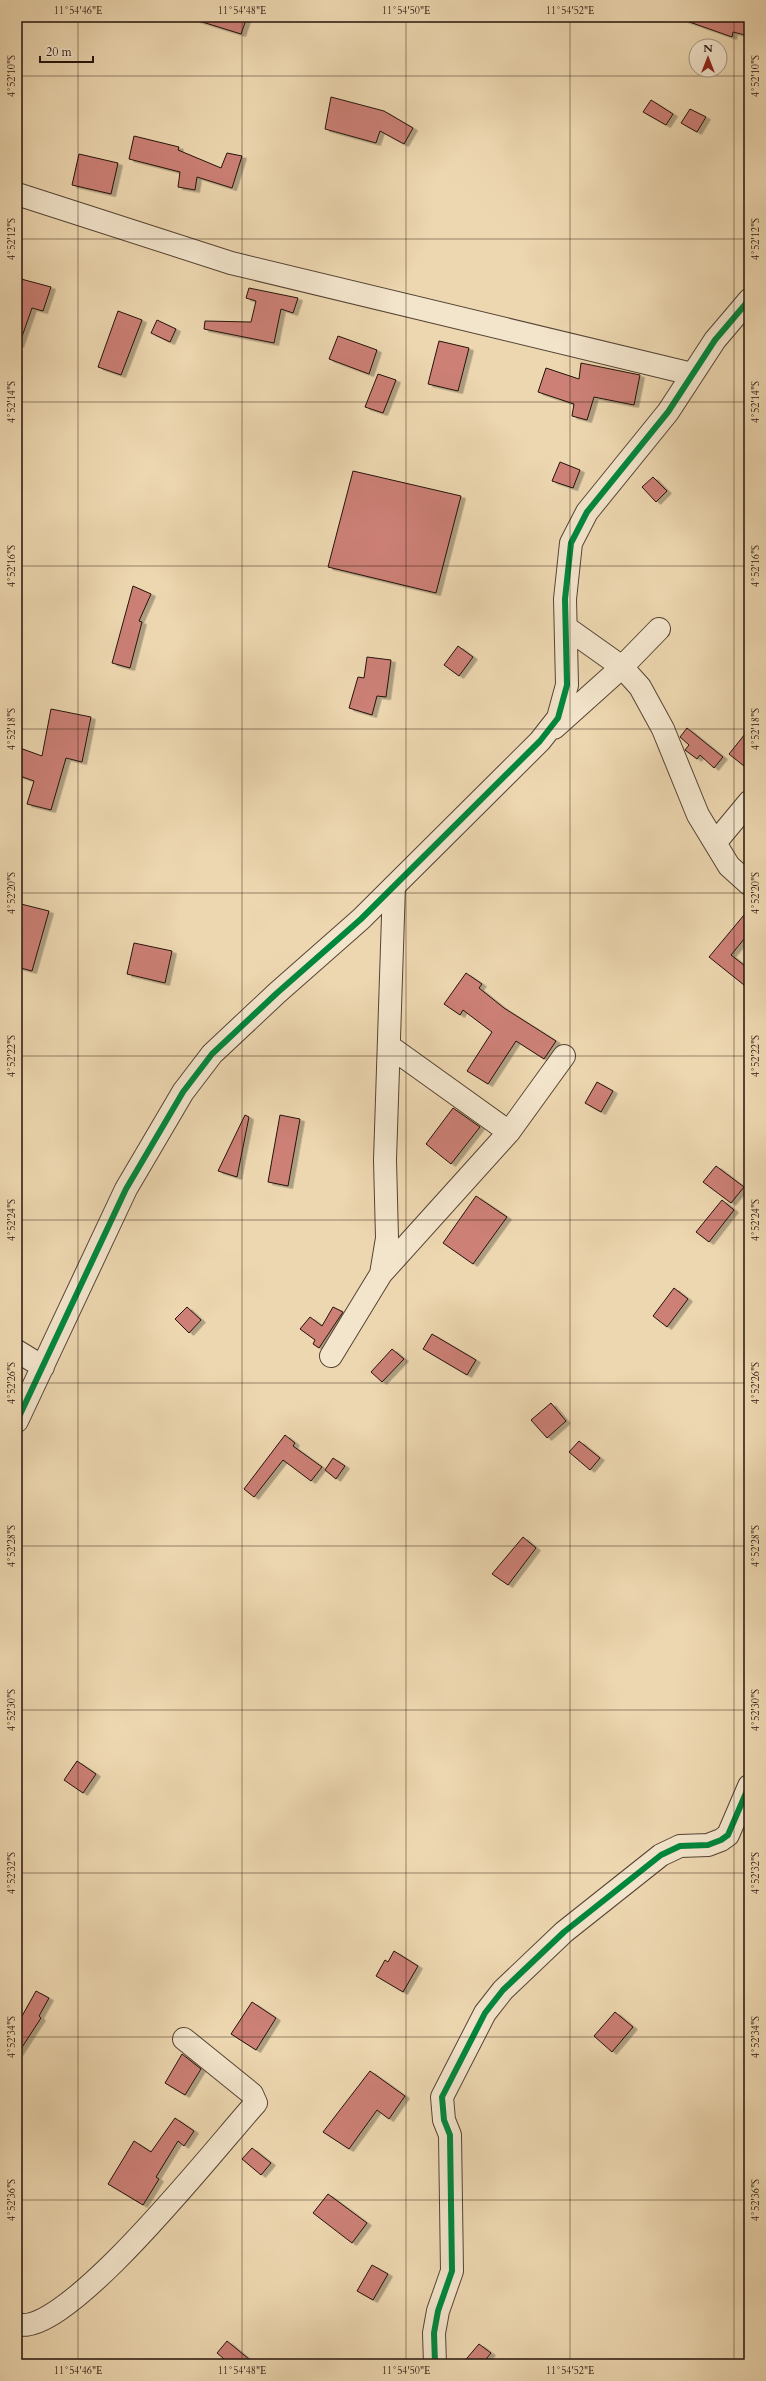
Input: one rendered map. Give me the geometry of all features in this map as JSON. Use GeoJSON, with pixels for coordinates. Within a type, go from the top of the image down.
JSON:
{"type":"FeatureCollection","features":[{"type":"Feature","properties":{"kind":"street"},"geometry":{"type":"LineString","coordinates":[[17,194],[231,262],[692,374]]}},
{"type":"Feature","properties":{"kind":"street"},"geometry":{"type":"LineString","coordinates":[[540,741],[558,718],[567,685],[567,628],[565,599],[571,543],[587,512],[668,412],[715,340],[749,300]]}},
{"type":"Feature","properties":{"kind":"street"},"geometry":{"type":"LineString","coordinates":[[567,628],[622,667],[640,687],[652,707],[698,815],[730,866],[749,884]]}},
{"type":"Feature","properties":{"kind":"street"},"geometry":{"type":"LineString","coordinates":[[20,1411],[126,1189],[183,1092],[212,1054],[394,886],[540,741],[622,667],[659,629]]}},
{"type":"Feature","properties":{"kind":"street"},"geometry":{"type":"LineString","coordinates":[[715,843],[749,802]]}},
{"type":"Feature","properties":{"kind":"street"},"geometry":{"type":"LineString","coordinates":[[381,1274],[387,1238],[384,1160],[394,886]]}},
{"type":"Feature","properties":{"kind":"street"},"geometry":{"type":"LineString","coordinates":[[389,1046],[509,1132]]}},
{"type":"Feature","properties":{"kind":"street"},"geometry":{"type":"LineString","coordinates":[[331,1356],[381,1274],[509,1132],[564,1056]]}},
{"type":"Feature","properties":{"kind":"street"},"geometry":{"type":"LineString","coordinates":[[17,1351],[42,1367]]}},
{"type":"Feature","properties":{"kind":"street"},"geometry":{"type":"LineString","coordinates":[[435,2364],[434,2333],[438,2311],[452,2271],[453,2239],[450,2135],[444,2120],[442,2097],[484,2013],[503,1990],[564,1932],[661,1855],[680,1846],[708,1845],[721,1840],[728,1835],[749,1786]]}},
{"type":"Feature","properties":{"kind":"street"},"geometry":{"type":"LineString","coordinates":[[17,2324],[33,2325],[80,2295],[126,2251],[256,2103],[252,2094],[184,2039]]}},
{"type":"Feature","properties":{"kind":"building"},"geometry":{"type":"Polygon","coordinates":[[[197,17],[247,17],[241,34],[196,20],[197,17]]]}},
{"type":"Feature","properties":{"kind":"building"},"geometry":{"type":"Polygon","coordinates":[[[682,17],[749,17],[749,36],[733,32],[732,37],[681,19],[682,17]]]}},
{"type":"Feature","properties":{"kind":"building"},"geometry":{"type":"Polygon","coordinates":[[[331,97],[384,111],[413,128],[404,144],[380,131],[376,143],[325,129],[331,97]]]}},
{"type":"Feature","properties":{"kind":"building"},"geometry":{"type":"Polygon","coordinates":[[[651,100],[673,114],[666,125],[643,112],[651,100]]]}},
{"type":"Feature","properties":{"kind":"building"},"geometry":{"type":"Polygon","coordinates":[[[690,109],[706,117],[697,132],[681,123],[690,109]]]}},
{"type":"Feature","properties":{"kind":"building"},"geometry":{"type":"Polygon","coordinates":[[[134,136],[179,147],[178,150],[221,168],[227,153],[242,156],[232,188],[197,177],[195,190],[178,187],[180,172],[129,159],[134,136]]]}},
{"type":"Feature","properties":{"kind":"building"},"geometry":{"type":"Polygon","coordinates":[[[79,154],[118,163],[111,194],[72,185],[79,154]]]}},
{"type":"Feature","properties":{"kind":"building"},"geometry":{"type":"Polygon","coordinates":[[[21,279],[51,287],[43,311],[32,308],[19,345],[17,344],[17,294],[21,279]]]}},
{"type":"Feature","properties":{"kind":"building"},"geometry":{"type":"Polygon","coordinates":[[[249,288],[298,298],[293,313],[281,309],[274,343],[204,329],[205,321],[251,322],[256,301],[246,298],[249,288]]]}},
{"type":"Feature","properties":{"kind":"building"},"geometry":{"type":"Polygon","coordinates":[[[118,311],[142,320],[121,375],[98,367],[118,311]]]}},
{"type":"Feature","properties":{"kind":"building"},"geometry":{"type":"Polygon","coordinates":[[[157,320],[176,329],[170,342],[151,333],[157,320]]]}},
{"type":"Feature","properties":{"kind":"building"},"geometry":{"type":"Polygon","coordinates":[[[338,336],[377,350],[369,374],[329,359],[338,336]]]}},
{"type":"Feature","properties":{"kind":"building"},"geometry":{"type":"Polygon","coordinates":[[[439,341],[469,348],[458,391],[428,384],[439,341]]]}},
{"type":"Feature","properties":{"kind":"building"},"geometry":{"type":"Polygon","coordinates":[[[581,363],[640,375],[634,405],[594,397],[587,420],[572,416],[574,404],[538,392],[546,368],[579,379],[581,363]]]}},
{"type":"Feature","properties":{"kind":"building"},"geometry":{"type":"Polygon","coordinates":[[[378,374],[396,380],[383,413],[365,407],[378,374]]]}},
{"type":"Feature","properties":{"kind":"building"},"geometry":{"type":"Polygon","coordinates":[[[560,462],[580,470],[573,488],[552,481],[560,462]]]}},
{"type":"Feature","properties":{"kind":"building"},"geometry":{"type":"Polygon","coordinates":[[[353,471],[461,496],[436,593],[328,567],[353,471]]]}},
{"type":"Feature","properties":{"kind":"building"},"geometry":{"type":"Polygon","coordinates":[[[653,477],[667,491],[656,502],[642,487],[653,477]]]}},
{"type":"Feature","properties":{"kind":"building"},"geometry":{"type":"Polygon","coordinates":[[[133,586],[151,594],[139,621],[142,622],[130,668],[112,663],[133,586]]]}},
{"type":"Feature","properties":{"kind":"building"},"geometry":{"type":"Polygon","coordinates":[[[458,646],[473,657],[459,676],[444,665],[458,646]]]}},
{"type":"Feature","properties":{"kind":"building"},"geometry":{"type":"Polygon","coordinates":[[[367,657],[391,660],[386,697],[377,696],[372,715],[349,708],[358,677],[364,678],[367,657]]]}},
{"type":"Feature","properties":{"kind":"building"},"geometry":{"type":"Polygon","coordinates":[[[51,709],[91,717],[82,762],[66,758],[51,810],[27,804],[34,781],[17,775],[17,747],[42,756],[51,709]]]}},
{"type":"Feature","properties":{"kind":"building"},"geometry":{"type":"Polygon","coordinates":[[[687,728],[723,757],[714,768],[700,755],[697,759],[685,750],[689,745],[680,737],[687,728]]]}},
{"type":"Feature","properties":{"kind":"building"},"geometry":{"type":"Polygon","coordinates":[[[749,729],[749,770],[729,754],[749,729]]]}},
{"type":"Feature","properties":{"kind":"building"},"geometry":{"type":"Polygon","coordinates":[[[17,903],[49,911],[32,971],[17,967],[17,903]]]}},
{"type":"Feature","properties":{"kind":"building"},"geometry":{"type":"Polygon","coordinates":[[[749,909],[749,933],[731,955],[749,969],[749,989],[709,957],[749,909]]]}},
{"type":"Feature","properties":{"kind":"building"},"geometry":{"type":"Polygon","coordinates":[[[134,943],[172,951],[165,983],[127,974],[134,943]]]}},
{"type":"Feature","properties":{"kind":"building"},"geometry":{"type":"Polygon","coordinates":[[[466,973],[482,984],[479,988],[504,1008],[556,1041],[544,1059],[516,1041],[488,1084],[467,1071],[492,1032],[463,1010],[460,1015],[444,1004],[466,973]]]}},
{"type":"Feature","properties":{"kind":"building"},"geometry":{"type":"Polygon","coordinates":[[[597,1082],[613,1091],[601,1112],[585,1103],[597,1082]]]}},
{"type":"Feature","properties":{"kind":"building"},"geometry":{"type":"Polygon","coordinates":[[[453,1108],[480,1127],[451,1164],[426,1144],[453,1108]]]}},
{"type":"Feature","properties":{"kind":"building"},"geometry":{"type":"Polygon","coordinates":[[[245,1115],[249,1117],[237,1177],[218,1171],[245,1115]]]}},
{"type":"Feature","properties":{"kind":"building"},"geometry":{"type":"Polygon","coordinates":[[[280,1115],[300,1119],[288,1186],[268,1182],[280,1115]]]}},
{"type":"Feature","properties":{"kind":"building"},"geometry":{"type":"Polygon","coordinates":[[[716,1166],[744,1187],[731,1203],[703,1182],[716,1166]]]}},
{"type":"Feature","properties":{"kind":"building"},"geometry":{"type":"Polygon","coordinates":[[[476,1196],[507,1217],[473,1264],[443,1243],[476,1196]]]}},
{"type":"Feature","properties":{"kind":"building"},"geometry":{"type":"Polygon","coordinates":[[[722,1200],[734,1210],[709,1242],[696,1232],[722,1200]]]}},
{"type":"Feature","properties":{"kind":"building"},"geometry":{"type":"Polygon","coordinates":[[[674,1288],[688,1299],[667,1327],[653,1316],[674,1288]]]}},
{"type":"Feature","properties":{"kind":"building"},"geometry":{"type":"Polygon","coordinates":[[[187,1307],[201,1320],[189,1333],[175,1319],[187,1307]]]}},
{"type":"Feature","properties":{"kind":"building"},"geometry":{"type":"Polygon","coordinates":[[[333,1307],[343,1312],[319,1348],[313,1344],[315,1340],[300,1329],[310,1317],[322,1326],[333,1307]]]}},
{"type":"Feature","properties":{"kind":"building"},"geometry":{"type":"Polygon","coordinates":[[[432,1334],[476,1360],[467,1375],[423,1349],[432,1334]]]}},
{"type":"Feature","properties":{"kind":"building"},"geometry":{"type":"Polygon","coordinates":[[[392,1349],[404,1359],[382,1382],[371,1372],[392,1349]]]}},
{"type":"Feature","properties":{"kind":"building"},"geometry":{"type":"Polygon","coordinates":[[[551,1403],[566,1421],[547,1438],[531,1420],[551,1403]]]}},
{"type":"Feature","properties":{"kind":"building"},"geometry":{"type":"Polygon","coordinates":[[[285,1435],[295,1443],[293,1446],[322,1467],[311,1481],[283,1460],[254,1497],[244,1489],[285,1435]]]}},
{"type":"Feature","properties":{"kind":"building"},"geometry":{"type":"Polygon","coordinates":[[[579,1441],[600,1458],[590,1470],[569,1452],[579,1441]]]}},
{"type":"Feature","properties":{"kind":"building"},"geometry":{"type":"Polygon","coordinates":[[[333,1458],[345,1466],[336,1479],[325,1470],[333,1458]]]}},
{"type":"Feature","properties":{"kind":"building"},"geometry":{"type":"Polygon","coordinates":[[[523,1537],[536,1548],[508,1585],[492,1574],[523,1537]]]}},
{"type":"Feature","properties":{"kind":"building"},"geometry":{"type":"Polygon","coordinates":[[[77,1761],[96,1774],[83,1793],[64,1780],[77,1761]]]}},
{"type":"Feature","properties":{"kind":"building"},"geometry":{"type":"Polygon","coordinates":[[[394,1951],[418,1966],[403,1992],[376,1976],[385,1960],[388,1962],[394,1951]]]}},
{"type":"Feature","properties":{"kind":"building"},"geometry":{"type":"Polygon","coordinates":[[[36,1991],[49,1998],[39,2016],[41,2018],[17,2055],[17,2025],[36,1991]]]}},
{"type":"Feature","properties":{"kind":"building"},"geometry":{"type":"Polygon","coordinates":[[[252,2002],[276,2018],[256,2050],[231,2034],[252,2002]]]}},
{"type":"Feature","properties":{"kind":"building"},"geometry":{"type":"Polygon","coordinates":[[[615,2012],[633,2027],[612,2052],[594,2036],[615,2012]]]}},
{"type":"Feature","properties":{"kind":"building"},"geometry":{"type":"Polygon","coordinates":[[[182,2054],[201,2069],[185,2095],[165,2083],[182,2054]]]}},
{"type":"Feature","properties":{"kind":"building"},"geometry":{"type":"Polygon","coordinates":[[[370,2071],[405,2096],[389,2119],[377,2110],[349,2149],[323,2132],[370,2071]]]}},
{"type":"Feature","properties":{"kind":"building"},"geometry":{"type":"Polygon","coordinates":[[[175,2118],[194,2131],[184,2146],[178,2141],[156,2177],[159,2179],[143,2205],[108,2184],[134,2141],[151,2152],[175,2118]]]}},
{"type":"Feature","properties":{"kind":"building"},"geometry":{"type":"Polygon","coordinates":[[[252,2148],[271,2163],[261,2175],[242,2159],[252,2148]]]}},
{"type":"Feature","properties":{"kind":"building"},"geometry":{"type":"Polygon","coordinates":[[[328,2194],[367,2223],[352,2243],[313,2213],[328,2194]]]}},
{"type":"Feature","properties":{"kind":"building"},"geometry":{"type":"Polygon","coordinates":[[[372,2265],[388,2274],[373,2300],[357,2291],[372,2265]]]}},
{"type":"Feature","properties":{"kind":"building"},"geometry":{"type":"Polygon","coordinates":[[[227,2341],[255,2364],[230,2364],[217,2353],[227,2341]]]}},
{"type":"Feature","properties":{"kind":"building"},"geometry":{"type":"Polygon","coordinates":[[[479,2344],[491,2353],[482,2364],[462,2364],[479,2344]]]}},
{"type":"Feature","properties":{"kind":"cycle path"},"geometry":{"type":"LineString","coordinates":[[17,1421],[126,1189],[183,1092],[212,1054],[277,993],[361,919],[540,741],[558,718],[567,685],[565,599],[571,543],[587,512],[668,412],[715,340],[749,300]]}},
{"type":"Feature","properties":{"kind":"cycle path"},"geometry":{"type":"LineString","coordinates":[[435,2364],[434,2333],[438,2311],[452,2271],[450,2135],[444,2120],[442,2097],[485,2013],[503,1990],[564,1932],[661,1855],[680,1846],[708,1845],[721,1840],[728,1835],[749,1786]]}}]}
